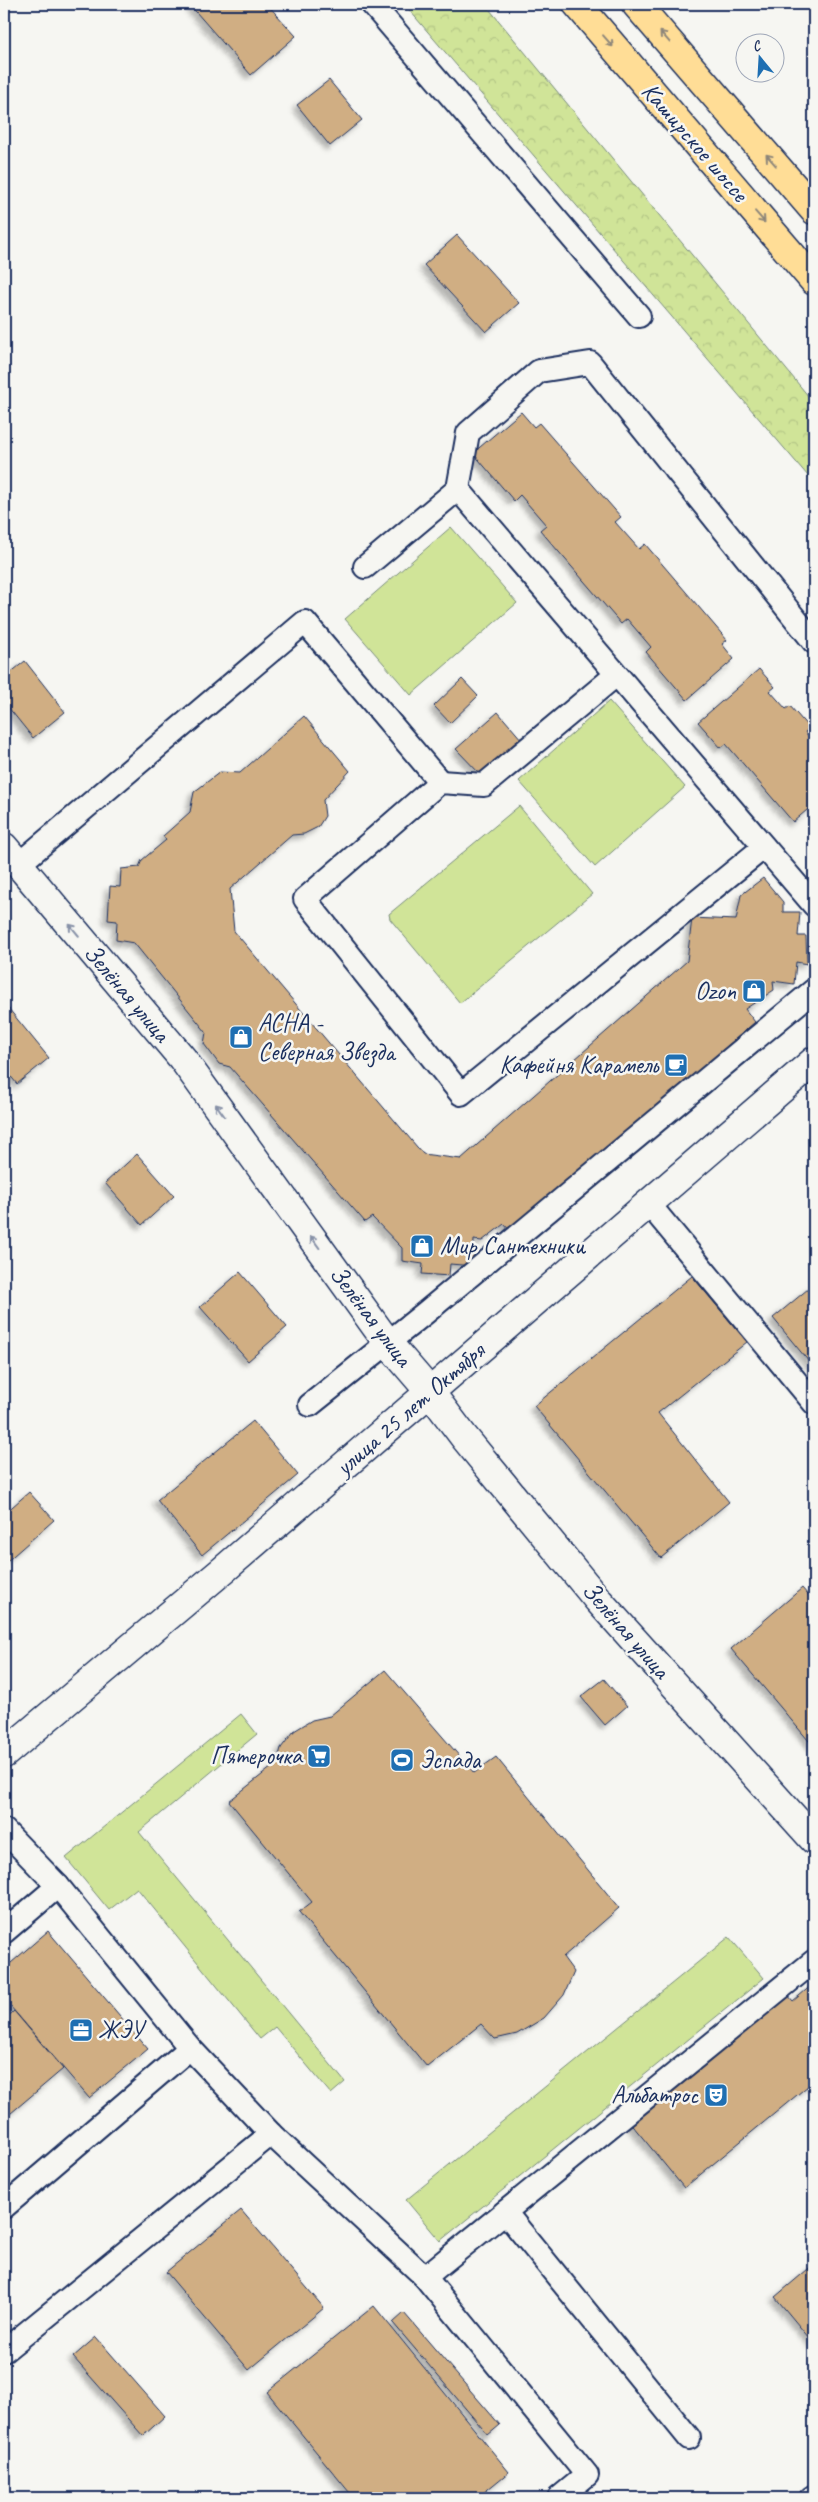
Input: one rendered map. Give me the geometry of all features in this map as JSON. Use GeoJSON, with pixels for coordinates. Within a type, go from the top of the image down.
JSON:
{"type":"FeatureCollection","features":[{"type":"Feature","properties":{"kind":"main road","name":"Каширское шоссе"},"geometry":{"type":"LineString","coordinates":[[576,4],[814,281]]}},
{"type":"Feature","properties":{"kind":"main road","name":"Каширское шоссе"},"geometry":{"type":"LineString","coordinates":[[636,4],[814,210]]}},
{"type":"Feature","properties":{"kind":"street","name":"Зелёная улица"},"geometry":{"type":"LineString","coordinates":[[11,856],[182,1058],[387,1342],[430,1392],[464,1438],[598,1600],[814,1840]]}},
{"type":"Feature","properties":{"kind":"street","name":"улица 25 лет Октября"},"geometry":{"type":"LineString","coordinates":[[4,1754],[222,1571],[814,1061]]}},
{"type":"Feature","properties":{"kind":"lane"},"geometry":{"type":"LineString","coordinates":[[372,4],[639,316]]}},
{"type":"Feature","properties":{"kind":"lane"},"geometry":{"type":"LineString","coordinates":[[365,567],[458,489],[468,433],[539,370],[590,363],[814,642]]}},
{"type":"Feature","properties":{"kind":"lane"},"geometry":{"type":"LineString","coordinates":[[458,489],[814,905]]}},
{"type":"Feature","properties":{"kind":"lane"},"geometry":{"type":"LineString","coordinates":[[11,856],[305,622],[440,782]]}},
{"type":"Feature","properties":{"kind":"lane"},"geometry":{"type":"LineString","coordinates":[[616,675],[484,785],[440,782],[305,899],[461,1094],[764,847]]}},
{"type":"Feature","properties":{"kind":"lane"},"geometry":{"type":"LineString","coordinates":[[310,1405],[814,990]]}},
{"type":"Feature","properties":{"kind":"lane"},"geometry":{"type":"LineString","coordinates":[[648,1203],[814,1403]]}},
{"type":"Feature","properties":{"kind":"lane"},"geometry":{"type":"LineString","coordinates":[[4,1830],[58,1886],[190,2048],[270,2134],[426,2277],[587,2475],[559,2498]]}},
{"type":"Feature","properties":{"kind":"lane"},"geometry":{"type":"LineString","coordinates":[[4,1932],[58,1886]]}},
{"type":"Feature","properties":{"kind":"lane"},"geometry":{"type":"LineString","coordinates":[[426,2277],[814,1961]]}},
{"type":"Feature","properties":{"kind":"lane"},"geometry":{"type":"LineString","coordinates":[[4,2207],[190,2048]]}},
{"type":"Feature","properties":{"kind":"lane"},"geometry":{"type":"LineString","coordinates":[[4,2351],[270,2134]]}},
{"type":"Feature","properties":{"kind":"lane"},"geometry":{"type":"LineString","coordinates":[[505,2212],[689,2438]]}},
{"type":"Feature","properties":{"kind":"green space"},"geometry":{"type":"Polygon","coordinates":[[[404,4],[485,4],[814,403],[814,483],[404,4]]]}},
{"type":"Feature","properties":{"kind":"green space"},"geometry":{"type":"Polygon","coordinates":[[[451,527],[517,603],[411,695],[345,619],[451,527]]]}},
{"type":"Feature","properties":{"kind":"green space"},"geometry":{"type":"Polygon","coordinates":[[[609,701],[685,787],[595,867],[519,781],[609,701]]]}},
{"type":"Feature","properties":{"kind":"green space"},"geometry":{"type":"Polygon","coordinates":[[[519,806],[592,894],[460,1003],[390,919],[389,914],[519,806]]]}},
{"type":"Feature","properties":{"kind":"green space"},"geometry":{"type":"Polygon","coordinates":[[[241,1714],[257,1734],[139,1832],[345,2082],[331,2094],[275,2027],[260,2039],[137,1888],[109,1910],[66,1858],[241,1714]]]}},
{"type":"Feature","properties":{"kind":"green space"},"geometry":{"type":"Polygon","coordinates":[[[729,1937],[764,1978],[440,2241],[406,2200],[729,1937]]]}},
{"type":"Feature","properties":{"kind":"building"},"geometry":{"type":"Polygon","coordinates":[[[189,4],[267,4],[296,36],[251,75],[189,4]]]}},
{"type":"Feature","properties":{"kind":"building"},"geometry":{"type":"Polygon","coordinates":[[[329,80],[362,120],[330,146],[297,105],[329,80]]]}},
{"type":"Feature","properties":{"kind":"building"},"geometry":{"type":"Polygon","coordinates":[[[457,235],[519,303],[486,332],[424,265],[457,235]]]}},
{"type":"Feature","properties":{"kind":"building"},"geometry":{"type":"Polygon","coordinates":[[[521,412],[534,427],[539,423],[621,517],[615,522],[639,549],[645,544],[727,640],[722,644],[734,659],[687,700],[646,652],[651,647],[627,619],[621,624],[540,530],[546,525],[520,495],[514,501],[473,453],[521,412]]]}},
{"type":"Feature","properties":{"kind":"building"},"geometry":{"type":"Polygon","coordinates":[[[25,661],[65,712],[33,738],[4,702],[4,678],[25,661]]]}},
{"type":"Feature","properties":{"kind":"building"},"geometry":{"type":"Polygon","coordinates":[[[759,669],[775,687],[770,691],[786,709],[790,706],[809,728],[805,732],[814,743],[814,804],[793,822],[726,744],[721,748],[698,722],[759,669]]]}},
{"type":"Feature","properties":{"kind":"building"},"geometry":{"type":"Polygon","coordinates":[[[462,679],[478,696],[450,723],[434,706],[462,679]]]}},
{"type":"Feature","properties":{"kind":"building"},"geometry":{"type":"Polygon","coordinates":[[[498,712],[522,740],[481,775],[456,749],[498,712]]]}},
{"type":"Feature","properties":{"kind":"building"},"geometry":{"type":"Polygon","coordinates":[[[304,716],[350,771],[323,800],[325,816],[318,827],[304,834],[292,835],[230,889],[234,931],[423,1154],[461,1159],[687,961],[692,918],[736,920],[741,895],[763,878],[783,902],[783,912],[800,912],[798,936],[806,936],[807,964],[796,962],[794,984],[773,981],[774,990],[745,1009],[755,1022],[512,1233],[504,1224],[482,1241],[474,1240],[473,1266],[450,1264],[449,1276],[422,1274],[423,1264],[402,1261],[402,1248],[372,1217],[365,1222],[230,1067],[219,1064],[204,1044],[206,1032],[134,943],[116,940],[117,921],[108,920],[110,886],[120,887],[121,869],[139,867],[142,860],[166,840],[163,836],[190,812],[194,792],[220,772],[240,773],[304,716]]]}},
{"type":"Feature","properties":{"kind":"building"},"geometry":{"type":"Polygon","coordinates":[[[4,1003],[49,1058],[17,1084],[4,1068],[4,1003]]]}},
{"type":"Feature","properties":{"kind":"building"},"geometry":{"type":"Polygon","coordinates":[[[137,1154],[174,1196],[142,1225],[105,1183],[137,1154]]]}},
{"type":"Feature","properties":{"kind":"building"},"geometry":{"type":"Polygon","coordinates":[[[240,1272],[287,1327],[248,1361],[200,1307],[240,1272]]]}},
{"type":"Feature","properties":{"kind":"building"},"geometry":{"type":"Polygon","coordinates":[[[692,1276],[747,1342],[658,1413],[729,1502],[661,1558],[534,1406],[692,1276]]]}},
{"type":"Feature","properties":{"kind":"building"},"geometry":{"type":"Polygon","coordinates":[[[814,1284],[814,1368],[773,1318],[814,1284]]]}},
{"type":"Feature","properties":{"kind":"building"},"geometry":{"type":"Polygon","coordinates":[[[253,1421],[298,1475],[202,1555],[157,1500],[253,1421]]]}},
{"type":"Feature","properties":{"kind":"building"},"geometry":{"type":"Polygon","coordinates":[[[29,1492],[54,1520],[5,1563],[4,1514],[29,1492]]]}},
{"type":"Feature","properties":{"kind":"building"},"geometry":{"type":"Polygon","coordinates":[[[802,1588],[814,1602],[814,1747],[731,1649],[802,1588]]]}},
{"type":"Feature","properties":{"kind":"building","name":"Эспада"},"geometry":{"type":"Polygon","coordinates":[[[385,1670],[474,1773],[496,1757],[619,1908],[563,1957],[574,1972],[564,1995],[544,2018],[517,2034],[495,2039],[481,2024],[427,2067],[299,1912],[312,1902],[229,1801],[277,1763],[281,1748],[294,1731],[312,1720],[330,1716],[385,1670]]]}},
{"type":"Feature","properties":{"kind":"building"},"geometry":{"type":"Polygon","coordinates":[[[604,1679],[627,1706],[605,1725],[581,1697],[604,1679]]]}},
{"type":"Feature","properties":{"kind":"building","name":"ЖЭУ"},"geometry":{"type":"Polygon","coordinates":[[[48,1931],[148,2049],[89,2098],[4,1999],[4,1969],[48,1931]]]}},
{"type":"Feature","properties":{"kind":"building","name":"Альбатрос"},"geometry":{"type":"Polygon","coordinates":[[[775,1980],[793,2001],[812,1985],[814,1987],[814,2081],[684,2188],[619,2109],[775,1980]]]}},
{"type":"Feature","properties":{"kind":"building"},"geometry":{"type":"Polygon","coordinates":[[[14,2011],[63,2069],[4,2119],[4,2020],[14,2011]]]}},
{"type":"Feature","properties":{"kind":"building"},"geometry":{"type":"Polygon","coordinates":[[[241,2210],[324,2308],[249,2370],[166,2272],[241,2210]]]}},
{"type":"Feature","properties":{"kind":"building"},"geometry":{"type":"Polygon","coordinates":[[[814,2264],[814,2344],[775,2297],[814,2264]]]}},
{"type":"Feature","properties":{"kind":"building"},"geometry":{"type":"Polygon","coordinates":[[[374,2306],[509,2472],[477,2498],[354,2498],[267,2392],[374,2306]]]}},
{"type":"Feature","properties":{"kind":"building"},"geometry":{"type":"Polygon","coordinates":[[[404,2313],[500,2425],[488,2435],[393,2323],[404,2313]]]}},
{"type":"Feature","properties":{"kind":"building"},"geometry":{"type":"Polygon","coordinates":[[[96,2337],[165,2416],[143,2436],[73,2357],[96,2337]]]}},
{"type":"Feature","properties":{"kind":"place","name":"Ozon"},"geometry":{"type":"Point","coordinates":[754,991]}},
{"type":"Feature","properties":{"kind":"place","name":"АСНА - Северная Звезда"},"geometry":{"type":"Point","coordinates":[241,1037]}},
{"type":"Feature","properties":{"kind":"place","name":"Кафейня Карамель"},"geometry":{"type":"Point","coordinates":[676,1065]}},
{"type":"Feature","properties":{"kind":"place","name":"Мир Сантехники"},"geometry":{"type":"Point","coordinates":[422,1246]}},
{"type":"Feature","properties":{"kind":"place","name":"Пятерочка"},"geometry":{"type":"Point","coordinates":[319,1756]}},
{"type":"Feature","properties":{"kind":"place","name":"Эспада"},"geometry":{"type":"Point","coordinates":[402,1760]}},
{"type":"Feature","properties":{"kind":"place","name":"ЖЭУ"},"geometry":{"type":"Point","coordinates":[81,2030]}},
{"type":"Feature","properties":{"kind":"place","name":"Альбатрос"},"geometry":{"type":"Point","coordinates":[716,2095]}}]}
